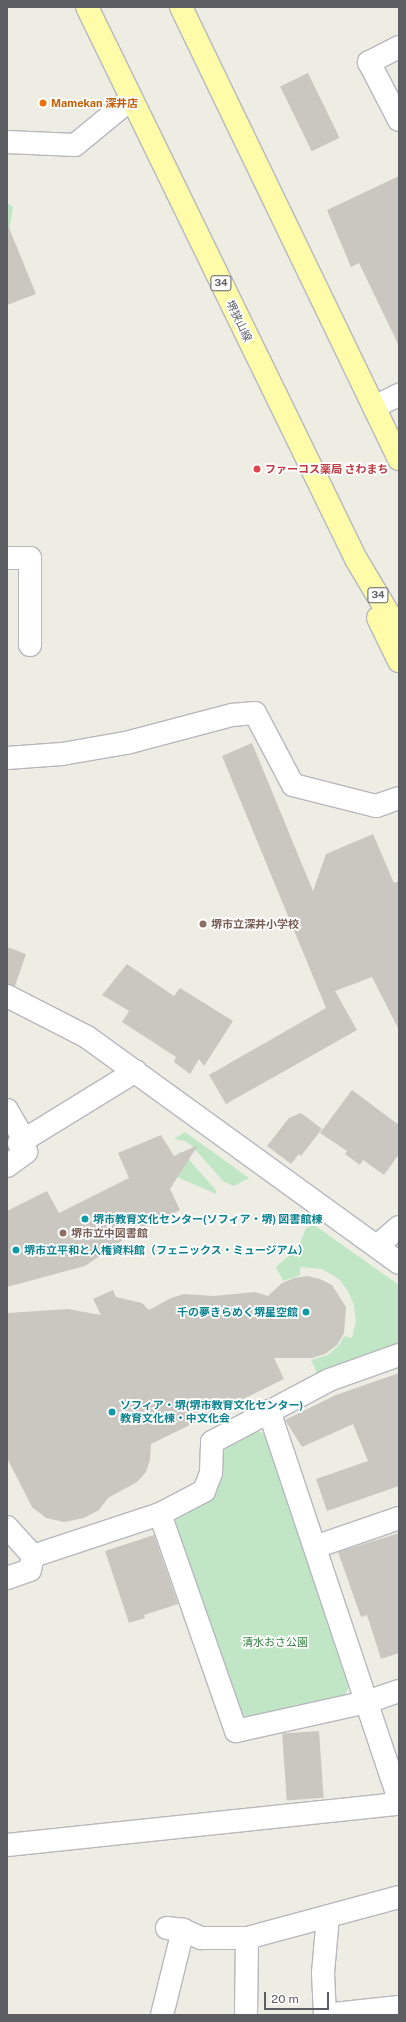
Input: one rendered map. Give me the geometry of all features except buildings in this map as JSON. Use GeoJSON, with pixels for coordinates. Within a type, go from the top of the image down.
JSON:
{"type":"FeatureCollection","features":[{"type":"Feature","properties":{"kind":"main road","name":"堺狭山線"},"geometry":{"type":"LineString","coordinates":[[87,7],[356,559],[399,631]]}},
{"type":"Feature","properties":{"kind":"main road"},"geometry":{"type":"LineString","coordinates":[[180,7],[399,459]]}},
{"type":"Feature","properties":{"kind":"main road"},"geometry":{"type":"LineString","coordinates":[[356,559],[362,587],[399,661]]}},
{"type":"Feature","properties":{"kind":"street"},"geometry":{"type":"LineString","coordinates":[[399,47],[369,62],[399,120]]}},
{"type":"Feature","properties":{"kind":"street"},"geometry":{"type":"LineString","coordinates":[[7,142],[75,145],[131,99]]}},
{"type":"Feature","properties":{"kind":"street"},"geometry":{"type":"LineString","coordinates":[[374,407],[399,395]]}},
{"type":"Feature","properties":{"kind":"street"},"geometry":{"type":"LineString","coordinates":[[7,558],[30,558],[30,645]]}},
{"type":"Feature","properties":{"kind":"street"},"geometry":{"type":"LineString","coordinates":[[7,758],[62,754],[126,743],[232,715],[256,713],[293,786],[376,806],[399,798]]}},
{"type":"Feature","properties":{"kind":"street"},"geometry":{"type":"LineString","coordinates":[[7,996],[81,1033],[136,1071],[399,1263]]}},
{"type":"Feature","properties":{"kind":"street"},"geometry":{"type":"LineString","coordinates":[[7,1166],[26,1152],[19,1143],[136,1071]]}},
{"type":"Feature","properties":{"kind":"street"},"geometry":{"type":"LineString","coordinates":[[7,1110],[24,1140]]}},
{"type":"Feature","properties":{"kind":"street"},"geometry":{"type":"LineString","coordinates":[[376,1246],[399,1227]]}},
{"type":"Feature","properties":{"kind":"street"},"geometry":{"type":"LineString","coordinates":[[33,1556],[160,1514],[204,1491],[211,1473],[212,1442],[329,1380],[399,1355]]}},
{"type":"Feature","properties":{"kind":"street"},"geometry":{"type":"LineString","coordinates":[[269,1411],[399,1799]]}},
{"type":"Feature","properties":{"kind":"street"},"geometry":{"type":"LineString","coordinates":[[160,1514],[236,1731],[367,1702],[399,1691]]}},
{"type":"Feature","properties":{"kind":"street"},"geometry":{"type":"LineString","coordinates":[[315,1547],[399,1518]]}},
{"type":"Feature","properties":{"kind":"street"},"geometry":{"type":"LineString","coordinates":[[7,1527],[33,1556]]}},
{"type":"Feature","properties":{"kind":"street"},"geometry":{"type":"LineString","coordinates":[[7,1578],[30,1570],[33,1556]]}},
{"type":"Feature","properties":{"kind":"street"},"geometry":{"type":"LineString","coordinates":[[7,1845],[399,1804]]}},
{"type":"Feature","properties":{"kind":"street"},"geometry":{"type":"LineString","coordinates":[[162,2015],[175,1929],[201,1938],[247,1938],[399,1897]]}},
{"type":"Feature","properties":{"kind":"street"},"geometry":{"type":"LineString","coordinates":[[328,1916],[323,1973],[325,2015],[399,2007]]}},
{"type":"Feature","properties":{"kind":"street"},"geometry":{"type":"LineString","coordinates":[[246,2012],[247,1938]]}},
{"type":"Feature","properties":{"kind":"green space"},"geometry":{"type":"Polygon","coordinates":[[[7,203],[13,207],[9,231],[7,231],[7,203]]]}},
{"type":"Feature","properties":{"kind":"green space"},"geometry":{"type":"Polygon","coordinates":[[[185,1132],[249,1178],[234,1186],[224,1182],[193,1147],[185,1141],[174,1139],[185,1132]]]}},
{"type":"Feature","properties":{"kind":"green space"},"geometry":{"type":"Polygon","coordinates":[[[182,1152],[216,1190],[216,1194],[177,1177],[180,1153],[172,1154],[182,1152]]]}},
{"type":"Feature","properties":{"kind":"green space"},"geometry":{"type":"Polygon","coordinates":[[[314,1225],[399,1285],[399,1344],[385,1353],[317,1373],[311,1360],[328,1355],[339,1345],[344,1336],[352,1338],[356,1321],[354,1305],[348,1291],[339,1279],[322,1269],[300,1267],[300,1275],[283,1281],[276,1267],[298,1248],[306,1228],[314,1225]]]}},
{"type":"Feature","properties":{"kind":"green space","name":"清水おさ公園"},"geometry":{"type":"Polygon","coordinates":[[[255,1430],[264,1434],[350,1685],[345,1695],[248,1717],[240,1713],[175,1522],[220,1450],[255,1430]]]}},
{"type":"Feature","properties":{"kind":"place","name":"Mamekan 深井店"},"geometry":{"type":"Point","coordinates":[43,103]}},
{"type":"Feature","properties":{"kind":"place","name":"ファーコス薬局 さわまち"},"geometry":{"type":"Point","coordinates":[257,469]}},
{"type":"Feature","properties":{"kind":"place","name":"堺市立深井小学校"},"geometry":{"type":"Point","coordinates":[203,924]}},
{"type":"Feature","properties":{"kind":"place","name":"堺市教育文化センター(ソフィア・堺) 図書館棟"},"geometry":{"type":"Point","coordinates":[85,1219]}},
{"type":"Feature","properties":{"kind":"place","name":"堺市立中図書館"},"geometry":{"type":"Point","coordinates":[63,1233]}},
{"type":"Feature","properties":{"kind":"place","name":"堺市立平和と人権資料館（フェニックス・ミュージアム）"},"geometry":{"type":"Point","coordinates":[16,1250]}},
{"type":"Feature","properties":{"kind":"place","name":"千の夢きらめく堺星空館"},"geometry":{"type":"Point","coordinates":[306,1312]}},
{"type":"Feature","properties":{"kind":"place","name":"ソフィア・堺(堺市教育文化センター) 教育文化棟・中文化会"},"geometry":{"type":"Point","coordinates":[112,1412]}}]}
